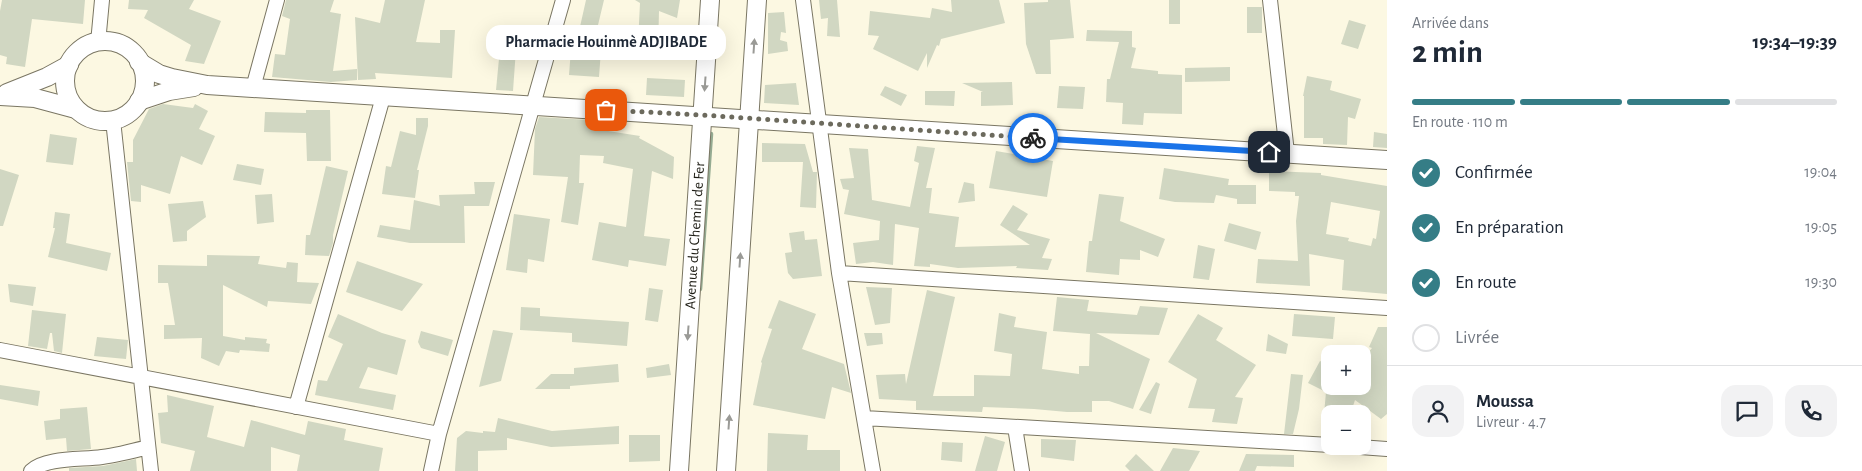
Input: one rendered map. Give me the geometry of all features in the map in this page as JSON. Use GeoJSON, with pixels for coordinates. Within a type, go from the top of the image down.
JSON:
{"type":"FeatureCollection","features":[{"type":"Feature","properties":{"kind":"main road","name":"Avenue du Chemin de Fer"},"geometry":{"type":"LineString","coordinates":[[679,471],[710,0]]}},
{"type":"Feature","properties":{"kind":"main road"},"geometry":{"type":"LineString","coordinates":[[726,471],[757,0]]}},
{"type":"Feature","properties":{"kind":"main road"},"geometry":{"type":"LineString","coordinates":[[0,96],[35,98],[76,109],[93,119],[113,120],[128,113],[142,94],[144,81],[139,62],[132,52],[110,42],[98,42],[80,50],[69,65],[65,76],[65,88],[69,99],[76,109]]}},
{"type":"Feature","properties":{"kind":"main road"},"geometry":{"type":"LineString","coordinates":[[139,62],[159,74],[207,85],[703,115],[749,120],[1387,160]]}},
{"type":"Feature","properties":{"kind":"main road"},"geometry":{"type":"LineString","coordinates":[[0,96],[69,65]]}},
{"type":"Feature","properties":{"kind":"main road"},"geometry":{"type":"LineString","coordinates":[[139,100],[169,91],[207,85]]}},
{"type":"Feature","properties":{"kind":"street"},"geometry":{"type":"LineString","coordinates":[[98,42],[102,0]]}},
{"type":"Feature","properties":{"kind":"street"},"geometry":{"type":"LineString","coordinates":[[253,88],[276,0]]}},
{"type":"Feature","properties":{"kind":"street"},"geometry":{"type":"LineString","coordinates":[[431,471],[439,434],[563,0]]}},
{"type":"Feature","properties":{"kind":"street"},"geometry":{"type":"LineString","coordinates":[[804,0],[838,273],[873,471]]}},
{"type":"Feature","properties":{"kind":"street"},"geometry":{"type":"LineString","coordinates":[[1270,0],[1287,153]]}},
{"type":"Feature","properties":{"kind":"street"},"geometry":{"type":"LineString","coordinates":[[296,407],[383,96]]}},
{"type":"Feature","properties":{"kind":"street"},"geometry":{"type":"LineString","coordinates":[[113,120],[150,471]]}},
{"type":"Feature","properties":{"kind":"street"},"geometry":{"type":"LineString","coordinates":[[838,273],[1387,308]]}},
{"type":"Feature","properties":{"kind":"street"},"geometry":{"type":"LineString","coordinates":[[0,350],[439,434]]}},
{"type":"Feature","properties":{"kind":"street"},"geometry":{"type":"LineString","coordinates":[[864,418],[1321,444]]}},
{"type":"Feature","properties":{"kind":"street"},"geometry":{"type":"LineString","coordinates":[[1015,427],[1022,471]]}},
{"type":"Feature","properties":{"kind":"street"},"geometry":{"type":"LineString","coordinates":[[31,471],[39,465],[50,462],[104,457],[148,447]]}},
{"type":"Feature","properties":{"kind":"street"},"geometry":{"type":"LineString","coordinates":[[1371,448],[1387,449]]}},
{"type":"Feature","properties":{"kind":"building"},"geometry":{"type":"Polygon","coordinates":[[[2,0],[85,0],[83,24],[32,19],[25,67],[6,64],[7,57],[0,55],[0,11],[2,0]]]}},
{"type":"Feature","properties":{"kind":"building"},"geometry":{"type":"Polygon","coordinates":[[[129,0],[194,0],[189,9],[221,21],[204,64],[185,61],[191,45],[144,18],[148,10],[128,9],[129,0]]]}},
{"type":"Feature","properties":{"kind":"building"},"geometry":{"type":"Polygon","coordinates":[[[286,0],[334,0],[330,12],[341,14],[333,71],[357,69],[357,80],[331,82],[272,77],[275,54],[285,55],[290,19],[282,16],[286,0]]]}},
{"type":"Feature","properties":{"kind":"building"},"geometry":{"type":"Polygon","coordinates":[[[385,0],[425,0],[416,42],[440,43],[440,30],[455,30],[452,78],[375,73],[376,79],[358,80],[355,17],[380,23],[385,0]]]}},
{"type":"Feature","properties":{"kind":"building"},"geometry":{"type":"Polygon","coordinates":[[[586,0],[604,0],[592,50],[601,50],[599,77],[569,75],[571,49],[575,49],[586,0]]]}},
{"type":"Feature","properties":{"kind":"building"},"geometry":{"type":"Polygon","coordinates":[[[635,0],[680,0],[677,18],[659,11],[658,50],[638,43],[640,3],[635,0]]]}},
{"type":"Feature","properties":{"kind":"building"},"geometry":{"type":"Polygon","coordinates":[[[819,0],[837,0],[840,37],[827,36],[828,18],[821,19],[819,0]]]}},
{"type":"Feature","properties":{"kind":"building"},"geometry":{"type":"Polygon","coordinates":[[[951,0],[999,0],[1005,23],[941,39],[927,68],[927,53],[918,71],[873,49],[879,36],[868,35],[870,11],[930,18],[932,8],[952,12],[951,0]]]}},
{"type":"Feature","properties":{"kind":"building"},"geometry":{"type":"Polygon","coordinates":[[[1048,0],[1070,0],[1074,38],[1050,40],[1051,74],[1036,74],[1026,44],[1024,3],[1048,2],[1048,0]]]}},
{"type":"Feature","properties":{"kind":"building"},"geometry":{"type":"Polygon","coordinates":[[[1169,0],[1180,0],[1180,24],[1169,24],[1169,0]]]}},
{"type":"Feature","properties":{"kind":"building"},"geometry":{"type":"Polygon","coordinates":[[[1247,7],[1262,7],[1262,33],[1247,33],[1247,7]]]}},
{"type":"Feature","properties":{"kind":"building"},"geometry":{"type":"Polygon","coordinates":[[[784,12],[786,33],[781,32],[780,40],[787,42],[788,51],[768,54],[768,13],[784,12]]]}},
{"type":"Feature","properties":{"kind":"building"},"geometry":{"type":"Polygon","coordinates":[[[1349,20],[1366,25],[1358,49],[1341,44],[1349,20]]]}},
{"type":"Feature","properties":{"kind":"building"},"geometry":{"type":"Polygon","coordinates":[[[1087,30],[1132,31],[1132,47],[1136,48],[1131,68],[1158,71],[1158,74],[1182,75],[1182,114],[1144,113],[1143,125],[1122,124],[1123,103],[1106,102],[1107,79],[1110,79],[1119,42],[1086,41],[1087,30]]]}},
{"type":"Feature","properties":{"kind":"building"},"geometry":{"type":"Polygon","coordinates":[[[500,48],[516,49],[513,91],[496,90],[500,48]]]}},
{"type":"Feature","properties":{"kind":"building"},"geometry":{"type":"Polygon","coordinates":[[[1230,67],[1230,81],[1185,82],[1185,68],[1230,67]]]}},
{"type":"Feature","properties":{"kind":"building"},"geometry":{"type":"Polygon","coordinates":[[[1307,76],[1332,81],[1330,90],[1361,99],[1355,119],[1348,117],[1347,145],[1323,144],[1323,138],[1304,138],[1303,96],[1307,76]]]}},
{"type":"Feature","properties":{"kind":"building"},"geometry":{"type":"Polygon","coordinates":[[[647,78],[685,80],[684,97],[646,95],[647,78]]]}},
{"type":"Feature","properties":{"kind":"building"},"geometry":{"type":"Polygon","coordinates":[[[1012,82],[1013,105],[981,106],[981,92],[983,92],[962,83],[1012,82]]]}},
{"type":"Feature","properties":{"kind":"building"},"geometry":{"type":"Polygon","coordinates":[[[796,83],[799,105],[764,103],[765,85],[796,83]]]}},
{"type":"Feature","properties":{"kind":"building"},"geometry":{"type":"Polygon","coordinates":[[[885,86],[907,95],[901,106],[880,95],[885,86]]]}},
{"type":"Feature","properties":{"kind":"building"},"geometry":{"type":"Polygon","coordinates":[[[1059,86],[1085,87],[1083,109],[1057,108],[1059,86]]]}},
{"type":"Feature","properties":{"kind":"building"},"geometry":{"type":"Polygon","coordinates":[[[925,91],[955,91],[954,106],[925,105],[925,91]]]}},
{"type":"Feature","properties":{"kind":"building"},"geometry":{"type":"Polygon","coordinates":[[[163,104],[193,108],[195,104],[208,111],[199,129],[215,136],[202,165],[181,156],[170,194],[141,185],[141,202],[131,201],[127,162],[133,162],[133,140],[149,109],[163,104]]]}},
{"type":"Feature","properties":{"kind":"building"},"geometry":{"type":"Polygon","coordinates":[[[306,110],[330,110],[331,161],[307,161],[306,133],[264,132],[265,112],[306,113],[306,110]]]}},
{"type":"Feature","properties":{"kind":"building"},"geometry":{"type":"Polygon","coordinates":[[[539,117],[590,120],[589,128],[640,136],[639,138],[674,157],[673,179],[652,171],[644,236],[670,239],[666,266],[629,260],[628,267],[592,260],[599,222],[626,227],[633,169],[603,163],[604,156],[580,155],[579,183],[584,183],[578,225],[561,222],[568,177],[533,175],[535,129],[539,117]]]}},
{"type":"Feature","properties":{"kind":"building"},"geometry":{"type":"Polygon","coordinates":[[[416,118],[428,118],[428,126],[417,170],[419,170],[415,198],[382,194],[386,166],[391,167],[400,131],[416,135],[416,118]]]}},
{"type":"Feature","properties":{"kind":"building"},"geometry":{"type":"Polygon","coordinates":[[[1374,132],[1387,134],[1387,148],[1373,147],[1374,132]]]}},
{"type":"Feature","properties":{"kind":"building"},"geometry":{"type":"Polygon","coordinates":[[[50,134],[77,138],[73,165],[46,162],[50,134]]]}},
{"type":"Feature","properties":{"kind":"building"},"geometry":{"type":"Polygon","coordinates":[[[762,143],[805,144],[813,172],[817,172],[816,208],[800,207],[803,162],[762,162],[762,143]]]}},
{"type":"Feature","properties":{"kind":"building"},"geometry":{"type":"Polygon","coordinates":[[[917,146],[935,148],[926,188],[932,188],[929,213],[959,217],[955,247],[1030,245],[1000,225],[1013,205],[1028,214],[1017,230],[1050,239],[1042,258],[1052,259],[1048,270],[1016,268],[1017,266],[958,268],[930,264],[930,267],[914,266],[919,228],[895,224],[893,265],[873,262],[856,264],[853,243],[879,240],[880,221],[844,214],[849,190],[843,189],[840,179],[854,178],[849,148],[868,149],[872,200],[910,207],[919,163],[914,161],[917,146]]]}},
{"type":"Feature","properties":{"kind":"building"},"geometry":{"type":"Polygon","coordinates":[[[996,151],[1053,161],[1047,197],[989,188],[996,151]]]}},
{"type":"Feature","properties":{"kind":"building"},"geometry":{"type":"Polygon","coordinates":[[[237,164],[264,169],[261,185],[233,180],[237,164]]]}},
{"type":"Feature","properties":{"kind":"building"},"geometry":{"type":"Polygon","coordinates":[[[326,166],[348,171],[333,235],[333,243],[329,256],[305,255],[306,235],[310,235],[326,166]]]}},
{"type":"Feature","properties":{"kind":"building"},"geometry":{"type":"Polygon","coordinates":[[[1164,168],[1229,179],[1228,185],[1256,185],[1256,204],[1237,204],[1237,199],[1216,195],[1214,203],[1175,202],[1159,199],[1164,168]]]}},
{"type":"Feature","properties":{"kind":"building"},"geometry":{"type":"Polygon","coordinates":[[[0,169],[19,175],[3,226],[0,226],[0,169]]]}},
{"type":"Feature","properties":{"kind":"building"},"geometry":{"type":"Polygon","coordinates":[[[1269,171],[1321,173],[1321,175],[1387,186],[1387,294],[1342,290],[1344,260],[1309,254],[1310,286],[1256,283],[1258,259],[1298,261],[1296,221],[1299,196],[1295,196],[1295,192],[1269,191],[1269,171]],[[1331,202],[1326,234],[1349,238],[1348,241],[1371,246],[1373,238],[1376,239],[1380,211],[1331,202]]]}},
{"type":"Feature","properties":{"kind":"building"},"geometry":{"type":"Polygon","coordinates":[[[474,182],[495,182],[489,206],[464,206],[465,243],[410,243],[377,237],[380,225],[410,230],[414,200],[440,206],[439,195],[475,194],[474,182]]]}},
{"type":"Feature","properties":{"kind":"building"},"geometry":{"type":"Polygon","coordinates":[[[964,182],[974,184],[975,201],[958,203],[964,182]]]}},
{"type":"Feature","properties":{"kind":"building"},"geometry":{"type":"Polygon","coordinates":[[[272,194],[274,222],[257,224],[255,195],[272,194]]]}},
{"type":"Feature","properties":{"kind":"building"},"geometry":{"type":"Polygon","coordinates":[[[1099,194],[1124,197],[1120,221],[1165,239],[1158,257],[1140,250],[1140,260],[1120,259],[1119,275],[1086,272],[1089,241],[1092,241],[1099,194]]]}},
{"type":"Feature","properties":{"kind":"building"},"geometry":{"type":"Polygon","coordinates":[[[203,201],[206,217],[187,231],[187,241],[173,242],[168,204],[203,201]]]}},
{"type":"Feature","properties":{"kind":"building"},"geometry":{"type":"Polygon","coordinates":[[[55,212],[70,214],[66,243],[111,253],[107,271],[48,257],[55,228],[53,228],[55,212]]]}},
{"type":"Feature","properties":{"kind":"building"},"geometry":{"type":"Polygon","coordinates":[[[514,214],[550,219],[544,262],[528,259],[527,273],[506,270],[514,214]]]}},
{"type":"Feature","properties":{"kind":"building"},"geometry":{"type":"Polygon","coordinates":[[[1229,223],[1261,232],[1256,250],[1224,241],[1229,223]]]}},
{"type":"Feature","properties":{"kind":"building"},"geometry":{"type":"Polygon","coordinates":[[[804,231],[805,240],[817,239],[822,276],[793,279],[788,273],[785,253],[792,252],[789,233],[804,231]]]}},
{"type":"Feature","properties":{"kind":"building"},"geometry":{"type":"Polygon","coordinates":[[[1198,245],[1215,249],[1209,280],[1193,278],[1198,245]]]}},
{"type":"Feature","properties":{"kind":"building"},"geometry":{"type":"Polygon","coordinates":[[[207,255],[260,256],[258,264],[286,268],[287,262],[298,263],[297,282],[319,283],[311,304],[268,301],[267,307],[223,285],[223,336],[245,340],[245,337],[267,339],[266,343],[270,344],[269,352],[240,350],[239,353],[226,351],[219,366],[201,358],[202,338],[164,339],[164,325],[175,325],[168,283],[158,283],[158,265],[207,266],[207,255]]]}},
{"type":"Feature","properties":{"kind":"building"},"geometry":{"type":"Polygon","coordinates":[[[357,261],[423,284],[402,311],[346,292],[357,261]]]}},
{"type":"Feature","properties":{"kind":"building"},"geometry":{"type":"Polygon","coordinates":[[[8,284],[36,287],[33,306],[10,302],[8,284]]]}},
{"type":"Feature","properties":{"kind":"building"},"geometry":{"type":"Polygon","coordinates":[[[866,287],[892,288],[890,323],[875,325],[866,287]]]}},
{"type":"Feature","properties":{"kind":"building"},"geometry":{"type":"Polygon","coordinates":[[[649,288],[663,290],[658,322],[645,320],[649,288]]]}},
{"type":"Feature","properties":{"kind":"building"},"geometry":{"type":"Polygon","coordinates":[[[927,290],[955,297],[933,396],[974,396],[974,375],[1010,376],[1012,354],[994,351],[999,313],[1016,317],[1014,327],[1047,332],[1042,369],[1079,374],[1079,366],[1089,366],[1090,334],[1053,331],[1057,297],[1089,300],[1087,311],[1137,315],[1140,306],[1168,308],[1159,335],[1096,333],[1150,359],[1133,409],[1109,401],[1092,401],[1092,412],[983,407],[982,412],[916,410],[916,401],[879,399],[876,375],[905,374],[906,384],[927,290]]]}},
{"type":"Feature","properties":{"kind":"building"},"geometry":{"type":"Polygon","coordinates":[[[779,300],[816,314],[802,349],[844,364],[851,393],[832,387],[825,419],[753,405],[761,362],[772,329],[768,328],[779,300]]]}},
{"type":"Feature","properties":{"kind":"building"},"geometry":{"type":"Polygon","coordinates":[[[521,307],[540,308],[540,316],[629,322],[627,346],[572,342],[572,333],[520,330],[521,307]]]}},
{"type":"Feature","properties":{"kind":"building"},"geometry":{"type":"Polygon","coordinates":[[[32,310],[66,314],[62,353],[54,351],[52,333],[50,333],[47,349],[28,346],[32,310]]]}},
{"type":"Feature","properties":{"kind":"building"},"geometry":{"type":"Polygon","coordinates":[[[338,314],[382,333],[406,340],[397,375],[368,367],[359,388],[396,395],[393,410],[315,395],[318,380],[327,381],[343,344],[328,337],[338,314]]]}},
{"type":"Feature","properties":{"kind":"building"},"geometry":{"type":"Polygon","coordinates":[[[1198,314],[1223,328],[1216,340],[1256,365],[1235,397],[1243,398],[1237,424],[1212,422],[1215,409],[1188,408],[1197,379],[1168,362],[1198,314]]]}},
{"type":"Feature","properties":{"kind":"building"},"geometry":{"type":"Polygon","coordinates":[[[1294,314],[1335,317],[1333,339],[1292,336],[1294,314]]]}},
{"type":"Feature","properties":{"kind":"building"},"geometry":{"type":"Polygon","coordinates":[[[1378,327],[1387,327],[1387,414],[1381,419],[1371,412],[1371,405],[1362,405],[1355,400],[1353,405],[1325,405],[1326,395],[1371,395],[1372,348],[1370,345],[1378,327]]]}},
{"type":"Feature","properties":{"kind":"building"},"geometry":{"type":"Polygon","coordinates":[[[493,330],[513,333],[501,381],[479,387],[493,330]]]}},
{"type":"Feature","properties":{"kind":"building"},"geometry":{"type":"Polygon","coordinates":[[[421,331],[453,340],[448,356],[421,348],[418,342],[421,331]]]}},
{"type":"Feature","properties":{"kind":"building"},"geometry":{"type":"Polygon","coordinates":[[[864,333],[882,333],[883,344],[867,346],[864,333]]]}},
{"type":"Feature","properties":{"kind":"building"},"geometry":{"type":"Polygon","coordinates":[[[1268,334],[1288,344],[1286,354],[1266,351],[1268,334]]]}},
{"type":"Feature","properties":{"kind":"building"},"geometry":{"type":"Polygon","coordinates":[[[97,337],[128,340],[126,359],[94,356],[97,337]]]}},
{"type":"Feature","properties":{"kind":"building"},"geometry":{"type":"Polygon","coordinates":[[[1321,362],[1321,390],[1308,383],[1321,362]]]}},
{"type":"Feature","properties":{"kind":"building"},"geometry":{"type":"Polygon","coordinates":[[[618,364],[619,382],[570,386],[570,389],[535,389],[551,374],[574,374],[574,368],[618,364]]]}},
{"type":"Feature","properties":{"kind":"building"},"geometry":{"type":"Polygon","coordinates":[[[669,364],[671,375],[647,378],[646,368],[669,364]]]}},
{"type":"Feature","properties":{"kind":"building"},"geometry":{"type":"Polygon","coordinates":[[[1291,374],[1303,375],[1299,409],[1293,434],[1284,434],[1291,374]]]}},
{"type":"Feature","properties":{"kind":"building"},"geometry":{"type":"Polygon","coordinates":[[[1156,382],[1160,384],[1151,414],[1139,410],[1156,382]]]}},
{"type":"Feature","properties":{"kind":"building"},"geometry":{"type":"Polygon","coordinates":[[[0,385],[40,391],[38,406],[0,399],[0,385]]]}},
{"type":"Feature","properties":{"kind":"building"},"geometry":{"type":"Polygon","coordinates":[[[167,395],[214,406],[207,437],[244,447],[251,420],[305,435],[308,421],[346,429],[344,440],[383,448],[379,471],[297,471],[300,455],[271,447],[271,471],[190,471],[195,451],[161,443],[158,413],[168,412],[167,395]]]}},
{"type":"Feature","properties":{"kind":"building"},"geometry":{"type":"Polygon","coordinates":[[[87,407],[91,449],[67,451],[66,438],[46,440],[44,421],[60,419],[60,409],[87,407]]]}},
{"type":"Feature","properties":{"kind":"building"},"geometry":{"type":"Polygon","coordinates":[[[498,418],[552,431],[619,426],[619,444],[551,447],[507,438],[507,450],[478,451],[478,471],[455,471],[457,438],[466,431],[495,432],[498,418]]]}},
{"type":"Feature","properties":{"kind":"building"},"geometry":{"type":"Polygon","coordinates":[[[768,433],[808,435],[807,450],[840,450],[840,471],[767,471],[768,433]]]}},
{"type":"Feature","properties":{"kind":"building"},"geometry":{"type":"Polygon","coordinates":[[[629,435],[660,435],[660,461],[629,462],[629,435]]]}},
{"type":"Feature","properties":{"kind":"building"},"geometry":{"type":"Polygon","coordinates":[[[985,436],[1005,442],[997,471],[975,471],[985,436]]]}},
{"type":"Feature","properties":{"kind":"building"},"geometry":{"type":"Polygon","coordinates":[[[1041,439],[1076,440],[1074,461],[1041,457],[1041,439]]]}},
{"type":"Feature","properties":{"kind":"building"},"geometry":{"type":"Polygon","coordinates":[[[942,442],[963,443],[962,462],[941,460],[942,442]]]}},
{"type":"Feature","properties":{"kind":"building"},"geometry":{"type":"Polygon","coordinates":[[[1173,448],[1200,451],[1189,471],[1160,471],[1173,448]]]}},
{"type":"Feature","properties":{"kind":"building"},"geometry":{"type":"Polygon","coordinates":[[[1136,454],[1154,471],[1130,471],[1125,466],[1136,454]]]}},
{"type":"Feature","properties":{"kind":"building"},"geometry":{"type":"Polygon","coordinates":[[[1246,454],[1294,455],[1294,467],[1257,466],[1255,471],[1239,471],[1246,454]]]}},
{"type":"Feature","properties":{"kind":"building"},"geometry":{"type":"Polygon","coordinates":[[[136,459],[137,471],[69,471],[69,468],[103,466],[136,459]]]}},
{"type":"Feature","properties":{"kind":"waterway"},"geometry":{"type":"LineString","coordinates":[[700,289],[711,134]]}},
{"type":"Feature","properties":{"kind":"way so far"},"geometry":{"type":"LineString","coordinates":[[606,110],[1033,138]]}},
{"type":"Feature","properties":{"kind":"place","name":"Pharmacie Houinmè ADJIBADE"},"geometry":{"type":"Point","coordinates":[606,110]}},
{"type":"Feature","properties":{"kind":"route"},"geometry":{"type":"LineString","coordinates":[[1033,138],[1269,152]]}}]}
